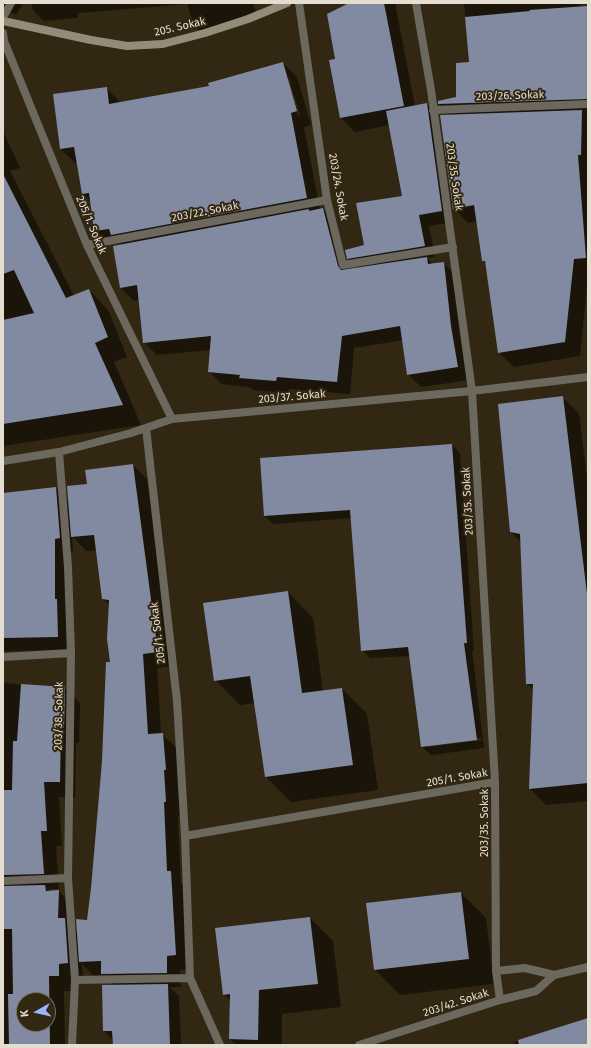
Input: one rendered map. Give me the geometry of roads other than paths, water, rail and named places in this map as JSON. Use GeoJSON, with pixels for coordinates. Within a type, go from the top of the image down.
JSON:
{"type":"FeatureCollection","features":[{"type":"Feature","properties":{"kind":"main road","name":"205. Sokak"},"geometry":{"type":"LineString","coordinates":[[3,20],[91,40],[127,46],[163,44],[248,19],[287,3]]}},
{"type":"Feature","properties":{"kind":"street"},"geometry":{"type":"LineString","coordinates":[[3,16],[11,3]]}},
{"type":"Feature","properties":{"kind":"street","name":"203/24. Sokak"},"geometry":{"type":"LineString","coordinates":[[299,3],[328,200],[343,265],[453,247]]}},
{"type":"Feature","properties":{"kind":"street","name":"203/35. Sokak"},"geometry":{"type":"LineString","coordinates":[[416,3],[453,247],[472,391],[496,782],[496,971],[500,1000]]}},
{"type":"Feature","properties":{"kind":"street","name":"205/1. Sokak"},"geometry":{"type":"LineString","coordinates":[[3,33],[4,41],[87,245],[172,419]]}},
{"type":"Feature","properties":{"kind":"street"},"geometry":{"type":"LineString","coordinates":[[588,104],[588,114]]}},
{"type":"Feature","properties":{"kind":"street","name":"203/26. Sokak"},"geometry":{"type":"LineString","coordinates":[[433,110],[588,104]]}},
{"type":"Feature","properties":{"kind":"street","name":"203/22. Sokak"},"geometry":{"type":"LineString","coordinates":[[87,245],[328,200]]}},
{"type":"Feature","properties":{"kind":"street","name":"203/37. Sokak"},"geometry":{"type":"LineString","coordinates":[[3,462],[59,452],[146,428],[172,419],[472,391],[588,378]]}},
{"type":"Feature","properties":{"kind":"street","name":"205/1. Sokak"},"geometry":{"type":"LineString","coordinates":[[146,428],[177,701],[185,836],[190,978],[220,1045]]}},
{"type":"Feature","properties":{"kind":"street","name":"203/38. Sokak"},"geometry":{"type":"LineString","coordinates":[[59,452],[68,567],[71,653],[68,878],[75,980],[72,1045]]}},
{"type":"Feature","properties":{"kind":"street"},"geometry":{"type":"LineString","coordinates":[[3,657],[71,653]]}},
{"type":"Feature","properties":{"kind":"street","name":"205/1. Sokak"},"geometry":{"type":"LineString","coordinates":[[185,836],[496,782]]}},
{"type":"Feature","properties":{"kind":"street"},"geometry":{"type":"LineString","coordinates":[[3,881],[68,878]]}},
{"type":"Feature","properties":{"kind":"street","name":"203/42. Sokak"},"geometry":{"type":"LineString","coordinates":[[359,1045],[500,1000],[536,991],[554,976],[588,967]]}},
{"type":"Feature","properties":{"kind":"street"},"geometry":{"type":"LineString","coordinates":[[496,971],[525,968],[554,976]]}},
{"type":"Feature","properties":{"kind":"street"},"geometry":{"type":"LineString","coordinates":[[75,980],[190,978]]}}]}
